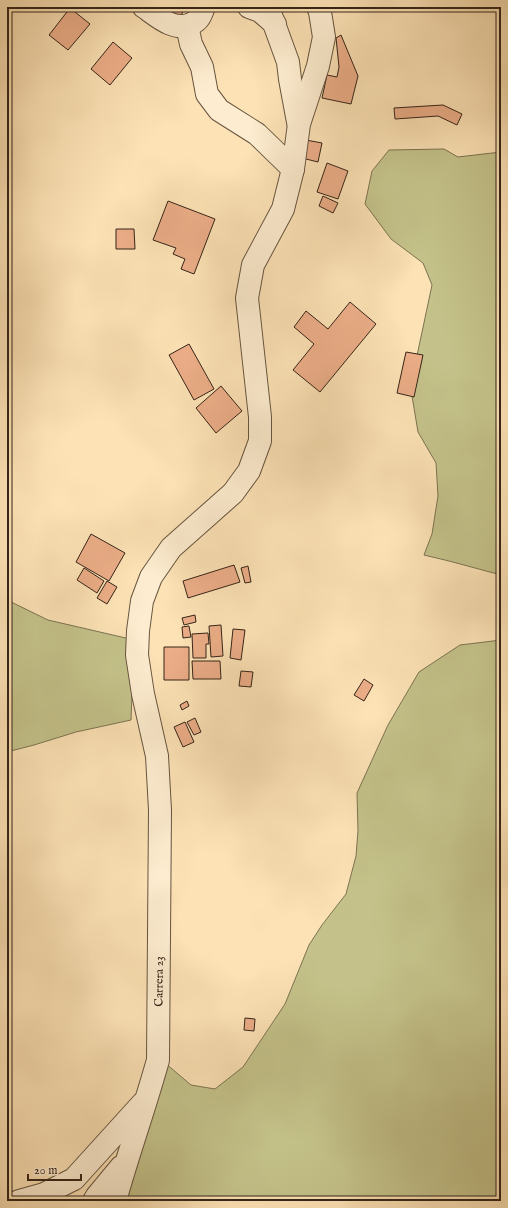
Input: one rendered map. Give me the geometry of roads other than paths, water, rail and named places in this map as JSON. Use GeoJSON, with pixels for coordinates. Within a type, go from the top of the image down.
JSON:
{"type":"FeatureCollection","features":[{"type":"Feature","properties":{"kind":"street"},"geometry":{"type":"LineString","coordinates":[[144,7],[163,20],[178,27],[200,15]]}},
{"type":"Feature","properties":{"kind":"street"},"geometry":{"type":"LineString","coordinates":[[249,7],[272,16],[288,62],[299,124]]}},
{"type":"Feature","properties":{"kind":"street"},"geometry":{"type":"LineString","coordinates":[[299,124],[318,66],[324,37],[318,7]]}},
{"type":"Feature","properties":{"kind":"street"},"geometry":{"type":"LineString","coordinates":[[200,15],[191,44],[202,68],[207,94],[219,110],[257,134],[293,169]]}},
{"type":"Feature","properties":{"kind":"street","name":"Carrera 23"},"geometry":{"type":"LineString","coordinates":[[115,1201],[126,1161],[148,1098],[158,1060],[160,810],[157,756],[143,694],[137,655],[138,631],[142,601],[151,577],[171,548],[233,493],[249,471],[260,441],[260,417],[247,298],[253,265],[283,209],[293,169],[299,124]]}},
{"type":"Feature","properties":{"kind":"street"},"geometry":{"type":"LineString","coordinates":[[19,1201],[44,1194],[74,1179],[148,1098]]}},
{"type":"Feature","properties":{"kind":"street"},"geometry":{"type":"LineString","coordinates":[[94,1201],[96,1196],[126,1161]]}}]}
